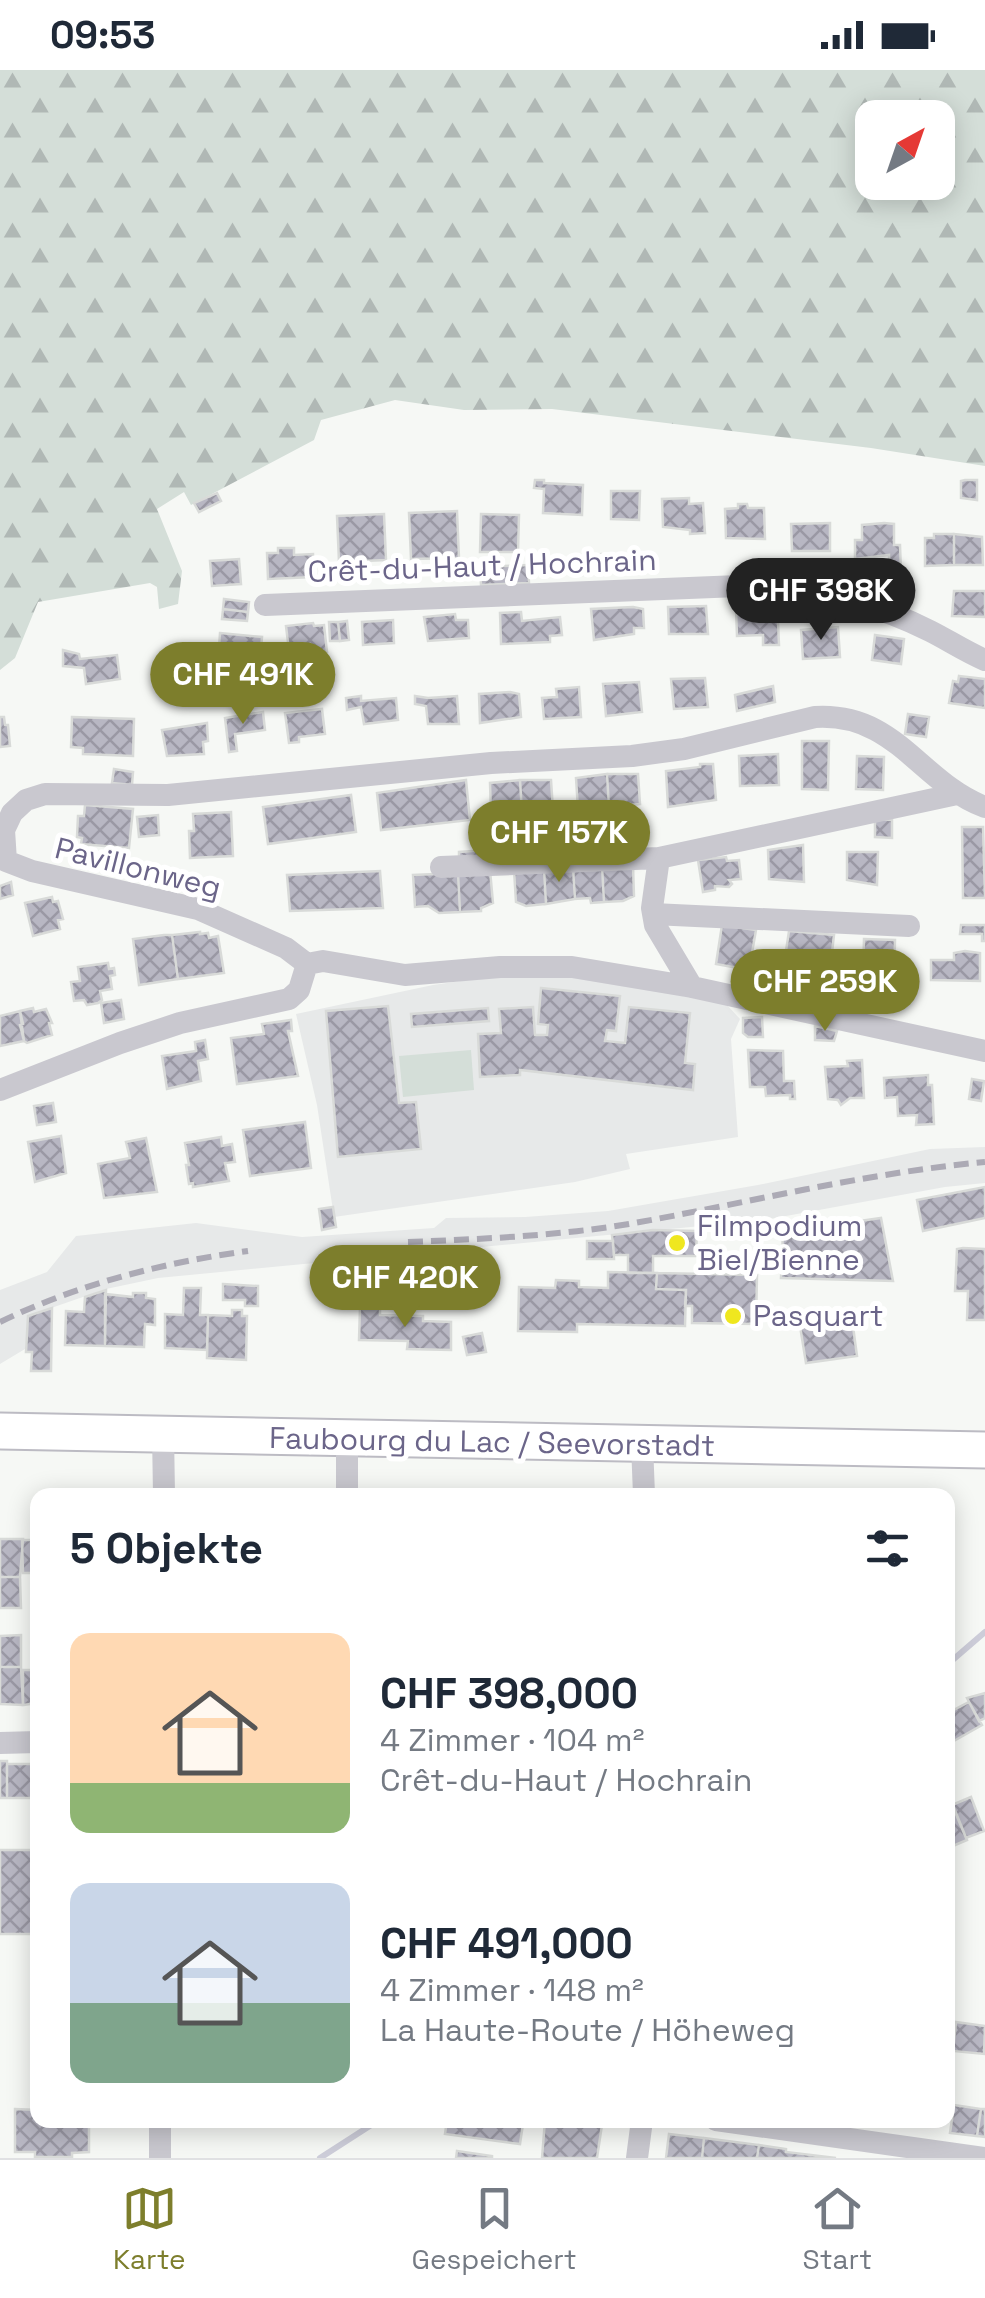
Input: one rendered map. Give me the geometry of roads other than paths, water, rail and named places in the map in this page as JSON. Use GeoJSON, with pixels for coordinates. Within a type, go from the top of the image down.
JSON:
{"type":"FeatureCollection","features":[{"type":"Feature","properties":{"kind":"main road","name":"Faubourg du Lac / Seevorstadt"},"geometry":{"type":"LineString","coordinates":[[0,1430],[985,1450]]}},
{"type":"Feature","properties":{"kind":"street","name":"Crêt-du-Haut / Hochrain"},"geometry":{"type":"LineString","coordinates":[[266,604],[764,585],[808,590],[866,605],[930,630],[985,660]]}},
{"type":"Feature","properties":{"kind":"street"},"geometry":{"type":"LineString","coordinates":[[3,862],[4,830],[12,813],[26,800],[45,794],[168,795],[491,763],[632,756],[684,749],[825,716],[851,718],[883,732],[957,794],[985,808]]}},
{"type":"Feature","properties":{"kind":"street"},"geometry":{"type":"LineString","coordinates":[[441,867],[658,858],[957,794]]}},
{"type":"Feature","properties":{"kind":"street"},"geometry":{"type":"LineString","coordinates":[[658,858],[653,914],[660,934],[692,987]]}},
{"type":"Feature","properties":{"kind":"street","name":"Pavillonweg"},"geometry":{"type":"LineString","coordinates":[[3,862],[198,909],[286,948],[307,964]]}},
{"type":"Feature","properties":{"kind":"street"},"geometry":{"type":"LineString","coordinates":[[653,914],[909,926]]}},
{"type":"Feature","properties":{"kind":"street"},"geometry":{"type":"LineString","coordinates":[[0,1090],[180,1023],[289,999],[299,990],[307,964],[324,961],[405,976],[500,967],[572,967],[692,987],[985,1051]]}},
{"type":"Feature","properties":{"kind":"street"},"geometry":{"type":"LineString","coordinates":[[163,1433],[164,1488]]}},
{"type":"Feature","properties":{"kind":"street"},"geometry":{"type":"LineString","coordinates":[[347,1439],[347,1488]]}},
{"type":"Feature","properties":{"kind":"street"},"geometry":{"type":"LineString","coordinates":[[642,1444],[644,1488]]}},
{"type":"Feature","properties":{"kind":"street"},"geometry":{"type":"LineString","coordinates":[[0,1742],[30,1742]]}},
{"type":"Feature","properties":{"kind":"street"},"geometry":{"type":"LineString","coordinates":[[160,2128],[160,2158]]}},
{"type":"Feature","properties":{"kind":"street"},"geometry":{"type":"LineString","coordinates":[[637,2158],[641,2128]]}},
{"type":"Feature","properties":{"kind":"street"},"geometry":{"type":"LineString","coordinates":[[838,2128],[868,2130],[985,2158]]}},
{"type":"Feature","properties":{"kind":"waterway"},"geometry":{"type":"LineString","coordinates":[[955,1658],[985,1632]]}},
{"type":"Feature","properties":{"kind":"waterway"},"geometry":{"type":"LineString","coordinates":[[320,2158],[367,2128]]}},
{"type":"Feature","properties":{"kind":"railway"},"geometry":{"type":"LineString","coordinates":[[408,1242],[602,1228],[851,1181],[985,1162]]}},
{"type":"Feature","properties":{"kind":"railway"},"geometry":{"type":"LineString","coordinates":[[0,1322],[121,1277],[248,1251]]}},
{"type":"Feature","properties":{"kind":"place","name":"Filmpodium Biel/Bienne"},"geometry":{"type":"Point","coordinates":[677,1243]}},
{"type":"Feature","properties":{"kind":"place","name":"Pasquart"},"geometry":{"type":"Point","coordinates":[733,1316]}}]}
